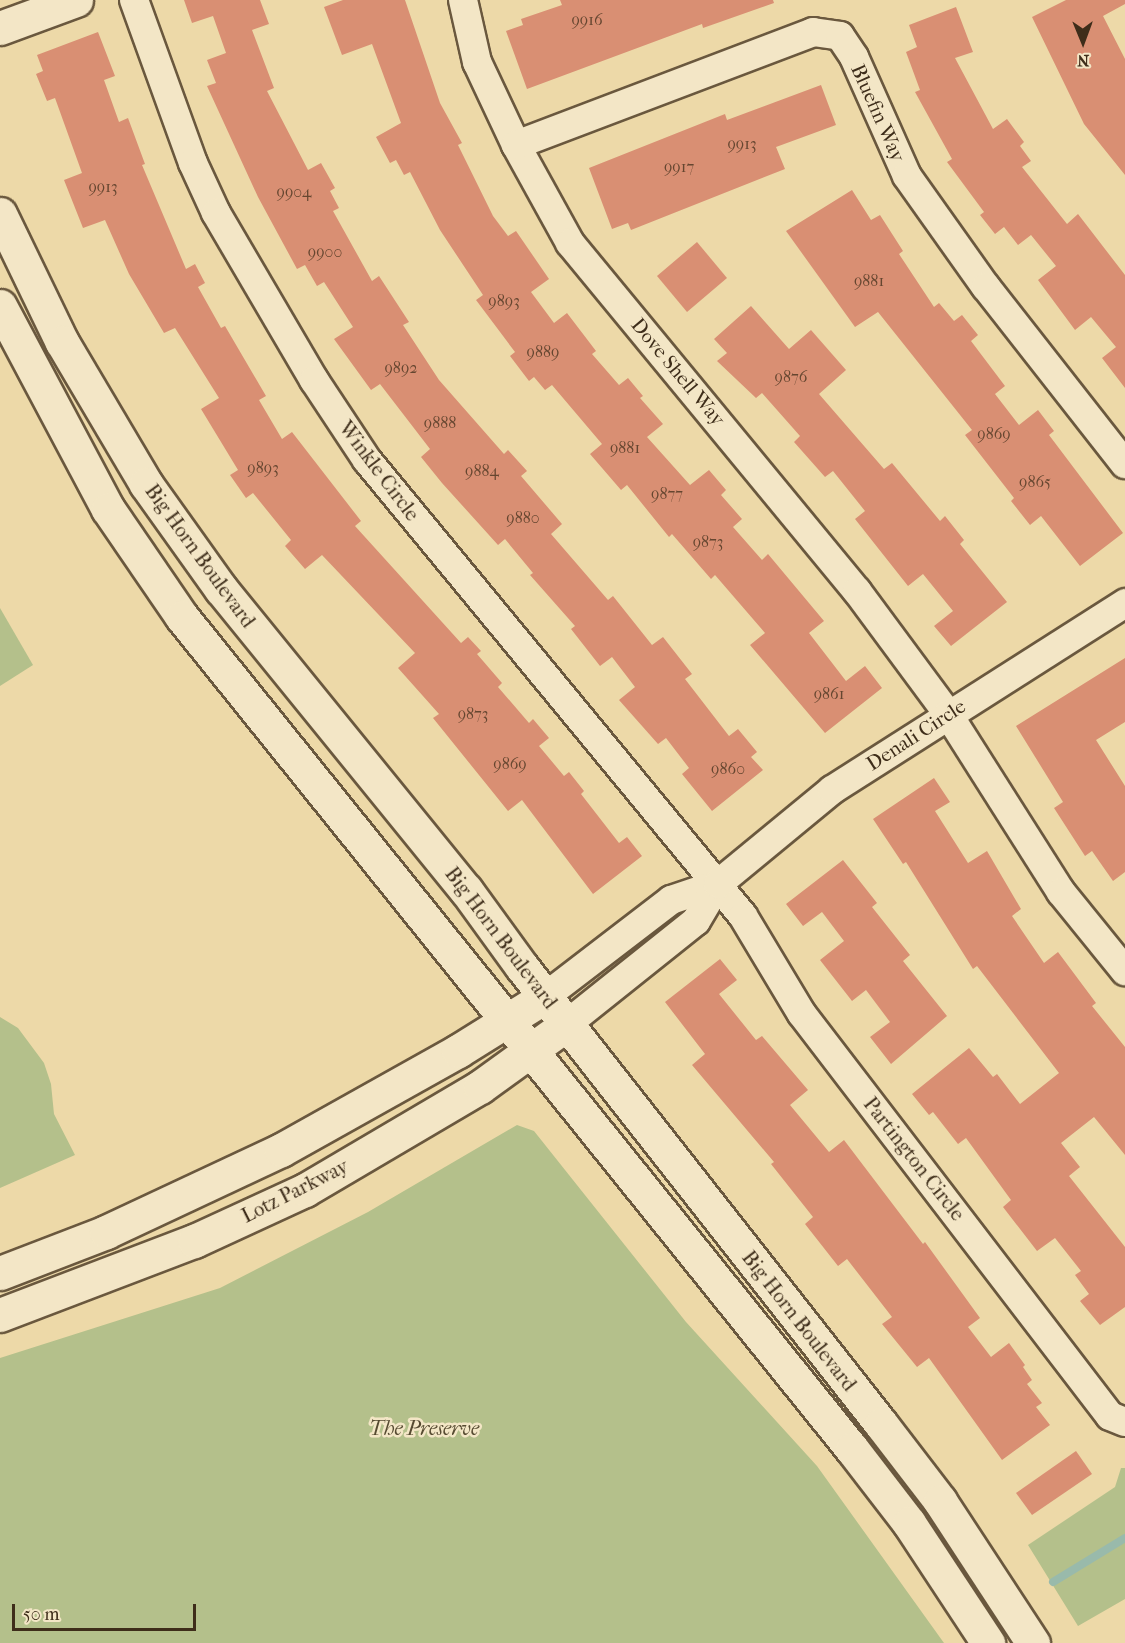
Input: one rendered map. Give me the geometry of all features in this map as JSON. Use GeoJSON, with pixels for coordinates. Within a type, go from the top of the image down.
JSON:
{"type":"FeatureCollection","features":[{"type":"Feature","properties":{"kind":"main road"},"geometry":{"type":"LineString","coordinates":[[0,28],[76,0]]}},
{"type":"Feature","properties":{"kind":"main road","name":"Big Horn Boulevard"},"geometry":{"type":"LineString","coordinates":[[0,214],[62,342],[146,484],[221,589],[466,890],[567,1024],[940,1502],[1033,1643]]}},
{"type":"Feature","properties":{"kind":"main road","name":"Big Horn Boulevard"},"geometry":{"type":"LineString","coordinates":[[0,306],[108,509],[182,618],[510,1021],[859,1458],[909,1523],[988,1643]]}},
{"type":"Feature","properties":{"kind":"main road"},"geometry":{"type":"LineString","coordinates":[[0,1273],[106,1232],[281,1150],[510,1021],[546,996]]}},
{"type":"Feature","properties":{"kind":"main road","name":"Lotz Parkway"},"geometry":{"type":"LineString","coordinates":[[0,1315],[194,1241],[305,1190],[480,1087],[533,1051],[567,1024]]}},
{"type":"Feature","properties":{"kind":"street","name":"Winkle Circle"},"geometry":{"type":"LineString","coordinates":[[134,0],[193,163],[216,213],[360,450],[718,884]]}},
{"type":"Feature","properties":{"kind":"street","name":"Dove Shell Way"},"geometry":{"type":"LineString","coordinates":[[463,0],[477,62],[516,145],[570,243],[857,591],[948,714]]}},
{"type":"Feature","properties":{"kind":"street","name":"Bluefin Way"},"geometry":{"type":"LineString","coordinates":[[516,145],[813,32],[840,36],[854,57],[907,176],[987,287],[1125,464]]}},
{"type":"Feature","properties":{"kind":"street","name":"Denali Circle"},"geometry":{"type":"LineString","coordinates":[[567,1024],[696,921],[718,884],[832,790],[1125,603]]}},
{"type":"Feature","properties":{"kind":"street"},"geometry":{"type":"LineString","coordinates":[[948,714],[1061,891],[1125,971]]}},
{"type":"Feature","properties":{"kind":"street","name":"Denali Circle"},"geometry":{"type":"LineString","coordinates":[[546,996],[671,900],[718,884]]}},
{"type":"Feature","properties":{"kind":"street","name":"Partington Circle"},"geometry":{"type":"LineString","coordinates":[[718,884],[748,922],[802,1014],[1110,1416],[1125,1422]]}},
{"type":"Feature","properties":{"kind":"green space"},"geometry":{"type":"Polygon","coordinates":[[[0,608],[33,665],[0,686],[0,608]]]}},
{"type":"Feature","properties":{"kind":"green space"},"geometry":{"type":"Polygon","coordinates":[[[0,1017],[18,1028],[44,1063],[51,1084],[54,1114],[75,1155],[0,1188],[0,1017]]]}},
{"type":"Feature","properties":{"kind":"green space","name":"The Preserve"},"geometry":{"type":"Polygon","coordinates":[[[517,1125],[534,1131],[686,1322],[817,1466],[944,1643],[0,1643],[0,1358],[220,1288],[368,1212],[517,1125]]]}},
{"type":"Feature","properties":{"kind":"green space"},"geometry":{"type":"Polygon","coordinates":[[[1121,1468],[1125,1468],[1125,1599],[1078,1626],[1028,1545],[1115,1487],[1121,1468]]]}},
{"type":"Feature","properties":{"kind":"building"},"geometry":{"type":"Polygon","coordinates":[[[184,0],[260,0],[269,24],[252,30],[274,88],[267,91],[308,170],[321,163],[335,188],[330,191],[339,208],[333,211],[372,281],[379,276],[409,322],[403,325],[439,380],[504,454],[508,450],[527,471],[521,476],[562,524],[551,534],[608,600],[613,596],[652,645],[663,637],[692,674],[685,679],[729,736],[738,729],[757,752],[751,757],[763,770],[712,811],[682,774],[689,768],[666,738],[658,744],[619,700],[635,687],[612,657],[600,666],[571,629],[575,626],[530,575],[533,573],[505,539],[498,545],[421,457],[430,449],[380,384],[371,390],[334,339],[353,327],[324,282],[317,286],[305,265],[297,269],[258,197],[207,86],[216,83],[207,60],[226,53],[213,16],[192,23],[184,0]]]}},
{"type":"Feature","properties":{"kind":"building"},"geometry":{"type":"Polygon","coordinates":[[[343,0],[405,0],[440,103],[462,143],[458,145],[493,216],[508,236],[516,231],[549,279],[531,292],[554,323],[567,313],[596,351],[592,354],[619,385],[628,378],[643,396],[640,398],[663,424],[647,437],[690,485],[709,470],[726,490],[721,495],[742,519],[733,527],[762,560],[768,554],[824,621],[809,633],[846,681],[865,666],[882,688],[825,733],[750,645],[765,633],[715,575],[711,579],[672,534],[669,537],[627,485],[621,490],[590,454],[602,444],[552,385],[545,390],[534,377],[529,381],[510,356],[515,352],[476,300],[483,295],[440,230],[410,172],[404,175],[396,160],[390,163],[376,137],[401,123],[372,44],[342,55],[324,7],[343,0]]]}},
{"type":"Feature","properties":{"kind":"building"},"geometry":{"type":"Polygon","coordinates":[[[560,0],[773,0],[774,3],[703,28],[702,24],[527,89],[506,31],[523,25],[521,19],[562,5],[560,0]]]}},
{"type":"Feature","properties":{"kind":"building"},"geometry":{"type":"Polygon","coordinates":[[[1066,0],[1125,0],[1125,4],[1103,16],[1125,59],[1125,175],[1084,124],[1032,17],[1066,0]]]}},
{"type":"Feature","properties":{"kind":"building"},"geometry":{"type":"Polygon","coordinates":[[[956,7],[973,52],[955,58],[993,129],[1007,119],[1024,142],[1020,146],[1031,161],[1022,167],[1067,224],[1078,214],[1125,275],[1125,388],[1102,358],[1116,347],[1091,317],[1075,330],[1038,280],[1056,266],[1031,235],[1018,245],[1004,227],[995,234],[980,215],[984,212],[947,162],[952,159],[915,92],[920,90],[906,52],[917,47],[909,25],[956,7]]]}},
{"type":"Feature","properties":{"kind":"building"},"geometry":{"type":"Polygon","coordinates":[[[98,32],[115,76],[104,80],[119,122],[128,118],[145,164],[142,165],[186,269],[195,264],[205,283],[198,287],[221,328],[225,326],[266,396],[259,400],[282,439],[292,432],[361,521],[355,526],[461,643],[468,637],[481,651],[477,654],[502,683],[498,687],[529,723],[533,719],[549,738],[539,746],[564,776],[569,772],[584,791],[581,794],[619,843],[627,837],[642,856],[593,894],[522,800],[508,811],[433,718],[439,714],[398,668],[415,653],[322,555],[305,569],[285,546],[291,540],[253,493],[246,498],[230,475],[238,470],[201,409],[219,398],[175,328],[164,333],[129,274],[105,220],[83,228],[64,180],[82,173],[55,98],[47,101],[36,74],[43,71],[37,55],[98,32]]]}},
{"type":"Feature","properties":{"kind":"building"},"geometry":{"type":"Polygon","coordinates":[[[821,85],[836,125],[776,147],[785,169],[631,230],[628,223],[612,229],[589,168],[725,114],[727,120],[821,85]]]}},
{"type":"Feature","properties":{"kind":"building"},"geometry":{"type":"Polygon","coordinates":[[[852,190],[871,220],[880,215],[903,251],[899,254],[934,307],[939,303],[954,321],[962,315],[978,335],[971,341],[1005,386],[995,394],[1019,425],[1038,410],[1054,431],[1049,435],[1123,533],[1080,566],[1041,516],[1030,525],[1011,501],[1014,498],[965,435],[972,430],[878,312],[855,327],[786,231],[852,190]]]}},
{"type":"Feature","properties":{"kind":"building"},"geometry":{"type":"Polygon","coordinates":[[[697,242],[727,278],[687,312],[657,276],[697,242]]]}},
{"type":"Feature","properties":{"kind":"building"},"geometry":{"type":"Polygon","coordinates":[[[751,306],[789,349],[811,330],[846,370],[819,394],[884,469],[892,463],[940,521],[945,516],[964,540],[960,544],[1007,602],[951,646],[934,626],[953,611],[923,574],[908,586],[855,519],[865,511],[833,471],[825,477],[794,442],[800,436],[762,393],[756,398],[717,361],[727,353],[714,339],[751,306]]]}},
{"type":"Feature","properties":{"kind":"building"},"geometry":{"type":"Polygon","coordinates":[[[1125,658],[1125,722],[1096,740],[1125,786],[1125,872],[1113,881],[1092,851],[1085,856],[1054,808],[1063,802],[1016,726],[1125,658]]]}},
{"type":"Feature","properties":{"kind":"building"},"geometry":{"type":"Polygon","coordinates":[[[934,778],[950,802],[935,811],[968,863],[987,851],[1021,909],[1012,916],[1044,963],[1058,952],[1096,1003],[1092,1006],[1125,1047],[1125,1155],[1094,1117],[1061,1143],[1080,1167],[1069,1176],[1125,1247],[1125,1307],[1100,1325],[1080,1301],[1089,1294],[1075,1275],[1081,1271],[1055,1238],[1037,1251],[1003,1207],[1011,1200],[966,1138],[958,1144],[933,1112],[929,1115],[912,1094],[969,1048],[993,1077],[997,1074],[1020,1104],[1059,1073],[977,966],[973,969],[906,862],[903,864],[873,819],[934,778]]]}},
{"type":"Feature","properties":{"kind":"building"},"geometry":{"type":"Polygon","coordinates":[[[843,860],[877,903],[872,907],[910,955],[903,961],[947,1016],[891,1064],[870,1037],[890,1022],[866,990],[852,1001],[820,960],[844,941],[822,912],[803,926],[786,904],[843,860]]]}},
{"type":"Feature","properties":{"kind":"building"},"geometry":{"type":"Polygon","coordinates":[[[720,959],[737,980],[719,994],[756,1040],[762,1036],[808,1090],[790,1105],[829,1152],[844,1140],[923,1244],[925,1242],[980,1318],[968,1327],[991,1357],[1009,1343],[1025,1365],[1023,1367],[1032,1380],[1027,1384],[1042,1403],[1036,1407],[1050,1425],[1002,1460],[929,1358],[917,1367],[882,1324],[892,1317],[847,1259],[838,1266],[805,1224],[813,1217],[771,1164],[774,1162],[692,1065],[705,1054],[665,1002],[720,959]]]}},
{"type":"Feature","properties":{"kind":"building"},"geometry":{"type":"Polygon","coordinates":[[[1076,1451],[1092,1474],[1032,1515],[1016,1493],[1076,1451]]]}},
{"type":"Feature","properties":{"kind":"waterway"},"geometry":{"type":"LineString","coordinates":[[1053,1582],[1125,1538]]}}]}
